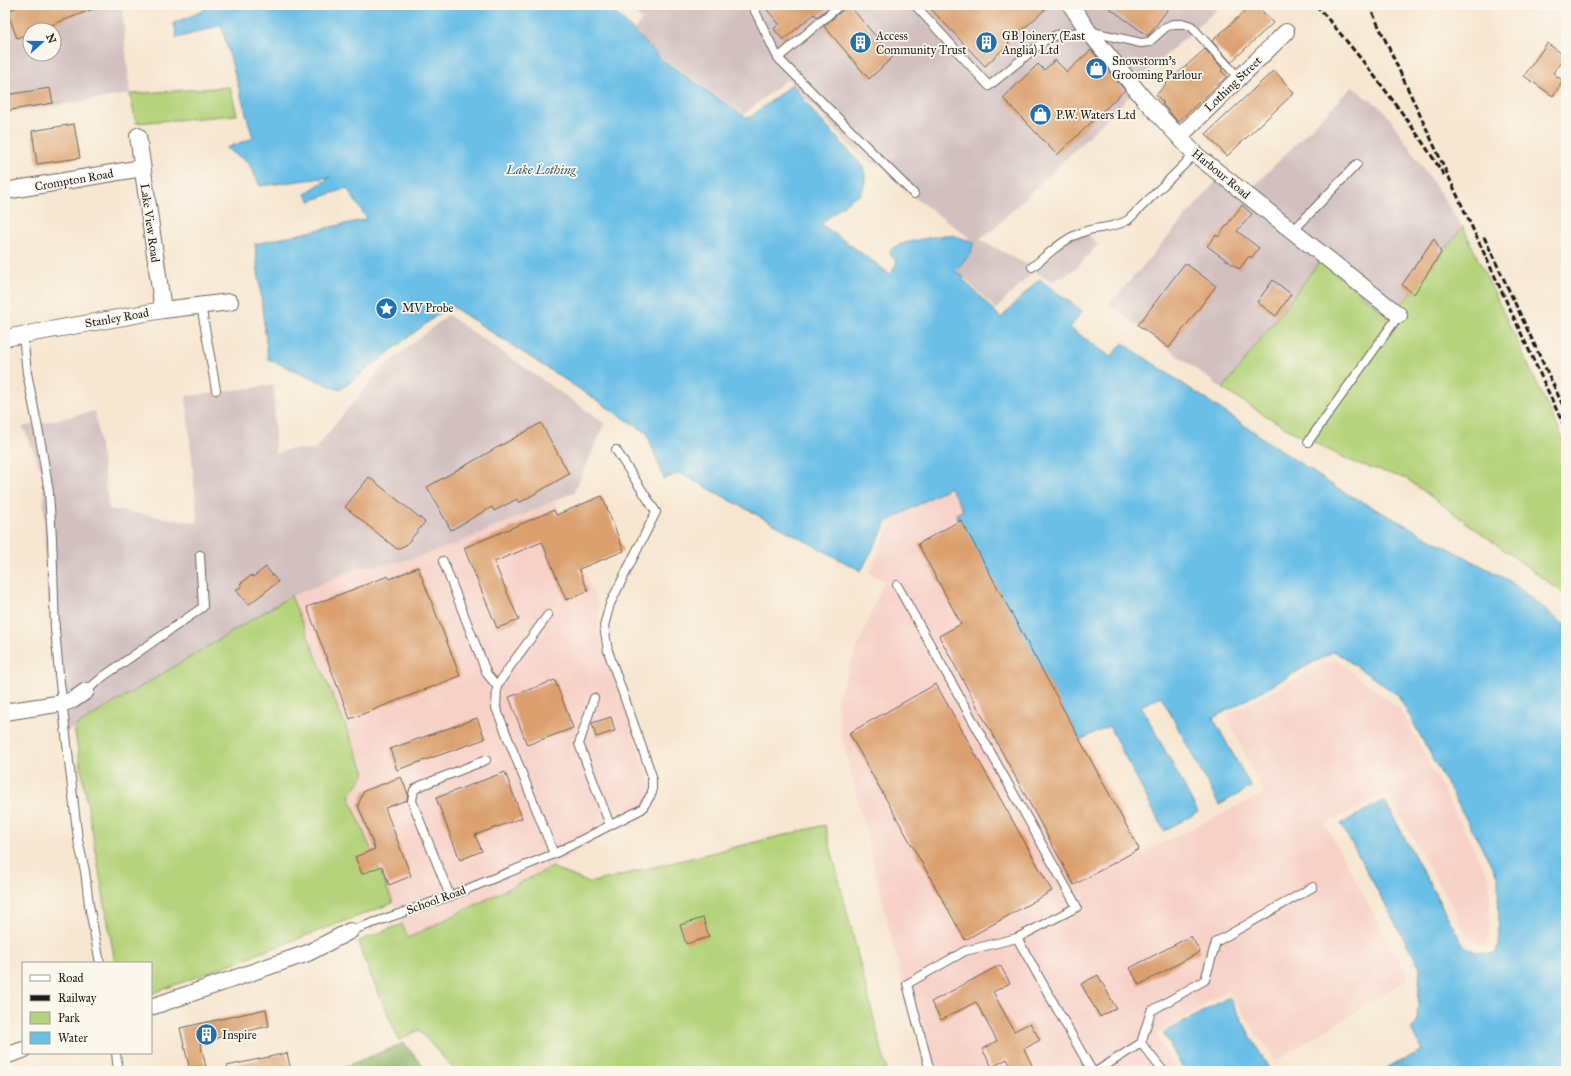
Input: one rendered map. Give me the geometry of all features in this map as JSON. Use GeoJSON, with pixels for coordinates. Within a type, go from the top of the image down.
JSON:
{"type":"FeatureCollection","features":[{"type":"Feature","properties":{"kind":"street","name":"Harbour Road"},"geometry":{"type":"LineString","coordinates":[[1071,5],[1088,30],[1144,99],[1180,136],[1195,154],[1399,315]]}},
{"type":"Feature","properties":{"kind":"street","name":"Lothing Street"},"geometry":{"type":"LineString","coordinates":[[1180,136],[1286,32]]}},
{"type":"Feature","properties":{"kind":"street","name":"Lake View Road"},"geometry":{"type":"LineString","coordinates":[[138,136],[163,310]]}},
{"type":"Feature","properties":{"kind":"street","name":"Crompton Road"},"geometry":{"type":"LineString","coordinates":[[5,191],[142,168]]}},
{"type":"Feature","properties":{"kind":"street","name":"Stanley Road"},"geometry":{"type":"LineString","coordinates":[[5,338],[163,310],[230,302]]}},
{"type":"Feature","properties":{"kind":"street"},"geometry":{"type":"LineString","coordinates":[[5,712],[63,703],[73,700],[86,691]]}},
{"type":"Feature","properties":{"kind":"street","name":"School Road"},"geometry":{"type":"LineString","coordinates":[[152,1007],[308,953],[350,931]]}},
{"type":"Feature","properties":{"kind":"street"},"geometry":{"type":"LineString","coordinates":[[5,1056],[22,1050]]}},
{"type":"Feature","properties":{"kind":"lane"},"geometry":{"type":"LineString","coordinates":[[752,5],[778,58],[914,194]]}},
{"type":"Feature","properties":{"kind":"lane"},"geometry":{"type":"LineString","coordinates":[[778,58],[840,5]]}},
{"type":"Feature","properties":{"kind":"lane"},"geometry":{"type":"LineString","coordinates":[[915,5],[989,86],[1044,40],[1056,35],[1088,30],[1141,43],[1149,42],[1166,27],[1173,24],[1185,24],[1191,26],[1239,78]]}},
{"type":"Feature","properties":{"kind":"lane"},"geometry":{"type":"LineString","coordinates":[[1032,268],[1070,236],[1087,230],[1118,226],[1128,220],[1195,154]]}},
{"type":"Feature","properties":{"kind":"lane"},"geometry":{"type":"LineString","coordinates":[[1293,231],[1358,164]]}},
{"type":"Feature","properties":{"kind":"lane"},"geometry":{"type":"LineString","coordinates":[[201,305],[216,390]]}},
{"type":"Feature","properties":{"kind":"lane"},"geometry":{"type":"LineString","coordinates":[[1308,442],[1399,315]]}},
{"type":"Feature","properties":{"kind":"lane"},"geometry":{"type":"LineString","coordinates":[[23,334],[26,373],[41,444],[49,493],[55,629],[78,840],[85,870],[89,905],[100,962]]}},
{"type":"Feature","properties":{"kind":"lane","name":"School Road"},"geometry":{"type":"LineString","coordinates":[[350,931],[450,896],[554,854],[642,808],[652,793],[652,776],[608,651],[604,626],[610,604],[656,512],[616,450]]}},
{"type":"Feature","properties":{"kind":"lane"},"geometry":{"type":"LineString","coordinates":[[86,691],[104,676],[203,607],[200,555]]}},
{"type":"Feature","properties":{"kind":"lane"},"geometry":{"type":"LineString","coordinates":[[443,561],[487,674],[498,686]]}},
{"type":"Feature","properties":{"kind":"lane"},"geometry":{"type":"LineString","coordinates":[[897,585],[1077,907],[1017,938],[965,951],[907,984],[930,1071]]}},
{"type":"Feature","properties":{"kind":"lane"},"geometry":{"type":"LineString","coordinates":[[548,615],[511,665],[498,686],[496,708],[554,854]]}},
{"type":"Feature","properties":{"kind":"lane"},"geometry":{"type":"LineString","coordinates":[[594,698],[579,744],[610,825]]}},
{"type":"Feature","properties":{"kind":"lane"},"geometry":{"type":"LineString","coordinates":[[450,896],[412,801],[414,790],[420,786],[486,760]]}},
{"type":"Feature","properties":{"kind":"lane"},"geometry":{"type":"LineString","coordinates":[[1097,1071],[1141,1044],[1152,1011],[1205,980],[1216,942],[1313,887]]}},
{"type":"Feature","properties":{"kind":"lane"},"geometry":{"type":"LineString","coordinates":[[1017,938],[1092,1071]]}},
{"type":"Feature","properties":{"kind":"lane"},"geometry":{"type":"LineString","coordinates":[[1141,1044],[1163,1071]]}},
{"type":"Feature","properties":{"kind":"lane"},"geometry":{"type":"LineString","coordinates":[[116,1054],[118,1071]]}},
{"type":"Feature","properties":{"kind":"shaded area"},"geometry":{"type":"Polygon","coordinates":[[[5,5],[134,5],[122,9],[130,94],[5,113],[5,5]]]}},
{"type":"Feature","properties":{"kind":"shaded area"},"geometry":{"type":"Polygon","coordinates":[[[626,5],[1222,5],[1138,80],[1132,94],[989,233],[979,239],[1026,264],[1039,268],[1071,236],[1085,231],[1098,244],[1077,268],[1052,282],[1034,271],[996,309],[950,264],[970,238],[907,192],[883,167],[861,157],[790,81],[786,80],[744,114],[660,56],[633,31],[642,20],[626,5]]]}},
{"type":"Feature","properties":{"kind":"shaded area"},"geometry":{"type":"Polygon","coordinates":[[[1352,87],[1384,110],[1463,227],[1391,318],[1320,261],[1223,389],[1109,305],[1225,171],[1254,186],[1352,87]]]}},
{"type":"Feature","properties":{"kind":"shaded area"},"geometry":{"type":"Polygon","coordinates":[[[448,315],[605,423],[574,492],[455,545],[400,562],[358,568],[292,596],[63,734],[46,579],[43,473],[23,427],[95,411],[109,509],[198,523],[186,396],[274,385],[275,454],[291,449],[314,450],[380,370],[448,315]]]}},
{"type":"Feature","properties":{"kind":"shaded area"},"geometry":{"type":"Polygon","coordinates":[[[950,486],[1144,852],[1263,794],[1227,715],[1335,659],[1400,709],[1490,879],[1490,935],[1484,947],[1469,938],[1388,793],[1325,824],[1409,978],[1276,1061],[1227,990],[1156,1035],[1175,1071],[928,1071],[900,972],[840,728],[837,699],[884,581],[869,573],[894,518],[950,486]]]}},
{"type":"Feature","properties":{"kind":"shaded area"},"geometry":{"type":"Polygon","coordinates":[[[555,500],[600,609],[598,632],[657,801],[552,867],[408,938],[349,796],[365,773],[291,596],[358,568],[400,562],[455,545],[555,500]]]}},
{"type":"Feature","properties":{"kind":"green space"},"geometry":{"type":"Polygon","coordinates":[[[230,87],[237,115],[136,123],[130,94],[230,87]]]}},
{"type":"Feature","properties":{"kind":"green space"},"geometry":{"type":"Polygon","coordinates":[[[1463,227],[1566,445],[1566,592],[1563,593],[1407,479],[1353,462],[1289,430],[1223,389],[1320,261],[1391,318],[1463,227]]]}},
{"type":"Feature","properties":{"kind":"green space"},"geometry":{"type":"Polygon","coordinates":[[[291,596],[365,773],[349,796],[393,903],[152,994],[152,962],[115,962],[74,727],[291,596]]]}},
{"type":"Feature","properties":{"kind":"green space"},"geometry":{"type":"Polygon","coordinates":[[[825,825],[887,1071],[455,1071],[419,1030],[399,1040],[362,955],[359,941],[402,924],[408,938],[552,867],[589,883],[825,825]]]}},
{"type":"Feature","properties":{"kind":"green space"},"geometry":{"type":"Polygon","coordinates":[[[404,1043],[427,1071],[334,1071],[404,1043]]]}},
{"type":"Feature","properties":{"kind":"water","name":"Lake Lothing"},"geometry":{"type":"Polygon","coordinates":[[[207,5],[616,5],[612,9],[664,61],[747,118],[752,116],[792,84],[815,114],[862,165],[865,174],[865,183],[860,195],[852,198],[821,224],[890,274],[897,262],[891,255],[890,251],[898,245],[944,235],[951,235],[974,242],[970,254],[955,271],[964,277],[963,279],[1001,318],[1039,279],[1082,311],[1070,328],[1111,357],[1123,343],[1338,489],[1510,581],[1566,626],[1566,1071],[1381,1071],[1423,1050],[1411,1029],[1417,1023],[1420,968],[1341,824],[1384,800],[1463,945],[1478,952],[1487,954],[1495,953],[1499,945],[1498,877],[1398,695],[1334,651],[1213,718],[1251,787],[1219,805],[1161,696],[1141,706],[1198,812],[1164,831],[1109,726],[1080,740],[956,514],[963,510],[950,487],[887,522],[861,571],[680,473],[664,479],[647,433],[450,305],[340,390],[268,359],[255,244],[367,219],[347,188],[310,201],[305,194],[330,177],[260,186],[249,163],[226,148],[253,138],[221,25],[177,38],[174,23],[203,11],[207,5]]]}},
{"type":"Feature","properties":{"kind":"water"},"geometry":{"type":"Polygon","coordinates":[[[1229,997],[1270,1071],[1184,1071],[1164,1033],[1229,997]]]}},
{"type":"Feature","properties":{"kind":"building"},"geometry":{"type":"Polygon","coordinates":[[[23,5],[101,5],[59,22],[22,22],[22,36],[17,38],[7,11],[23,5]]]}},
{"type":"Feature","properties":{"kind":"building"},"geometry":{"type":"Polygon","coordinates":[[[763,5],[832,5],[817,17],[814,14],[783,40],[774,29],[779,24],[763,5]]]}},
{"type":"Feature","properties":{"kind":"building","name":"Access Community Trust"},"geometry":{"type":"Polygon","coordinates":[[[845,5],[849,5],[893,57],[869,79],[824,26],[844,9],[845,5]]]}},
{"type":"Feature","properties":{"kind":"building"},"geometry":{"type":"Polygon","coordinates":[[[927,5],[1050,5],[985,66],[927,5]]]}},
{"type":"Feature","properties":{"kind":"building"},"geometry":{"type":"Polygon","coordinates":[[[1105,5],[1171,5],[1148,36],[1105,5]]]}},
{"type":"Feature","properties":{"kind":"building"},"geometry":{"type":"Polygon","coordinates":[[[1252,5],[1257,5],[1273,23],[1231,62],[1212,41],[1252,5]]]}},
{"type":"Feature","properties":{"kind":"building"},"geometry":{"type":"Polygon","coordinates":[[[1547,43],[1565,56],[1553,73],[1563,81],[1553,96],[1524,76],[1547,43]]]}},
{"type":"Feature","properties":{"kind":"building"},"geometry":{"type":"Polygon","coordinates":[[[1205,49],[1223,69],[1221,71],[1227,76],[1178,122],[1156,95],[1205,49]]]}},
{"type":"Feature","properties":{"kind":"building"},"geometry":{"type":"Polygon","coordinates":[[[1091,50],[1125,90],[1057,155],[1003,98],[1038,64],[1044,70],[1055,60],[1067,72],[1091,50]]]}},
{"type":"Feature","properties":{"kind":"building"},"geometry":{"type":"Polygon","coordinates":[[[1274,70],[1294,93],[1227,156],[1206,134],[1274,70]]]}},
{"type":"Feature","properties":{"kind":"building"},"geometry":{"type":"Polygon","coordinates":[[[50,88],[53,103],[5,111],[5,95],[50,88]]]}},
{"type":"Feature","properties":{"kind":"building"},"geometry":{"type":"Polygon","coordinates":[[[74,124],[80,158],[37,164],[32,131],[74,124]]]}},
{"type":"Feature","properties":{"kind":"building"},"geometry":{"type":"Polygon","coordinates":[[[1242,205],[1252,214],[1237,231],[1259,248],[1251,258],[1249,256],[1239,269],[1207,246],[1216,235],[1218,237],[1242,205]]]}},
{"type":"Feature","properties":{"kind":"building"},"geometry":{"type":"Polygon","coordinates":[[[1434,238],[1441,253],[1414,294],[1402,285],[1434,238]]]}},
{"type":"Feature","properties":{"kind":"building"},"geometry":{"type":"Polygon","coordinates":[[[1185,263],[1216,286],[1169,348],[1138,325],[1185,263]]]}},
{"type":"Feature","properties":{"kind":"building"},"geometry":{"type":"Polygon","coordinates":[[[1273,280],[1291,294],[1276,316],[1257,302],[1273,280]]]}},
{"type":"Feature","properties":{"kind":"building"},"geometry":{"type":"Polygon","coordinates":[[[541,423],[569,474],[519,503],[517,499],[494,511],[492,507],[451,530],[427,487],[541,423]]]}},
{"type":"Feature","properties":{"kind":"building"},"geometry":{"type":"Polygon","coordinates":[[[369,477],[425,522],[406,545],[397,549],[345,507],[369,477]]]}},
{"type":"Feature","properties":{"kind":"building"},"geometry":{"type":"Polygon","coordinates":[[[602,496],[624,551],[579,569],[588,591],[566,600],[542,542],[494,562],[519,620],[497,628],[464,548],[554,510],[556,515],[602,496]]]}},
{"type":"Feature","properties":{"kind":"building"},"geometry":{"type":"Polygon","coordinates":[[[961,520],[1139,849],[1074,885],[939,636],[961,624],[918,544],[961,520]]]}},
{"type":"Feature","properties":{"kind":"building"},"geometry":{"type":"Polygon","coordinates":[[[266,567],[278,582],[248,605],[236,590],[242,586],[240,584],[252,575],[253,577],[266,567]]]}},
{"type":"Feature","properties":{"kind":"building"},"geometry":{"type":"Polygon","coordinates":[[[418,567],[460,676],[350,719],[307,607],[388,576],[390,579],[418,567]]]}},
{"type":"Feature","properties":{"kind":"building"},"geometry":{"type":"Polygon","coordinates":[[[555,680],[573,728],[527,745],[509,697],[555,680]]]}},
{"type":"Feature","properties":{"kind":"building"},"geometry":{"type":"Polygon","coordinates":[[[936,684],[1052,891],[965,940],[849,733],[936,684]]]}},
{"type":"Feature","properties":{"kind":"building"},"geometry":{"type":"Polygon","coordinates":[[[611,717],[615,731],[596,737],[592,723],[611,717]]]}},
{"type":"Feature","properties":{"kind":"building"},"geometry":{"type":"Polygon","coordinates":[[[477,718],[485,739],[397,770],[390,749],[477,718]]]}},
{"type":"Feature","properties":{"kind":"building"},"geometry":{"type":"Polygon","coordinates":[[[505,772],[522,818],[475,835],[482,851],[460,860],[436,798],[505,772]]]}},
{"type":"Feature","properties":{"kind":"building"},"geometry":{"type":"Polygon","coordinates":[[[401,777],[408,794],[407,800],[385,808],[411,876],[389,885],[382,866],[362,874],[355,857],[375,849],[358,805],[364,791],[401,777]]]}},
{"type":"Feature","properties":{"kind":"building"},"geometry":{"type":"Polygon","coordinates":[[[703,918],[709,937],[686,944],[680,925],[703,918]]]}},
{"type":"Feature","properties":{"kind":"building"},"geometry":{"type":"Polygon","coordinates":[[[1191,936],[1200,952],[1139,985],[1130,968],[1191,936]]]}},
{"type":"Feature","properties":{"kind":"building"},"geometry":{"type":"Polygon","coordinates":[[[1000,965],[1010,983],[993,992],[1014,1031],[1030,1023],[1040,1040],[1024,1049],[1035,1071],[1013,1071],[1007,1059],[992,1067],[982,1049],[997,1041],[976,1002],[941,1020],[931,1002],[1000,965]]]}},
{"type":"Feature","properties":{"kind":"building"},"geometry":{"type":"Polygon","coordinates":[[[1098,975],[1116,1008],[1100,1017],[1081,984],[1098,975]]]}},
{"type":"Feature","properties":{"kind":"building","name":"Inspire"},"geometry":{"type":"Polygon","coordinates":[[[266,1009],[269,1026],[200,1042],[207,1071],[190,1071],[180,1028],[266,1009]]]}},
{"type":"Feature","properties":{"kind":"building"},"geometry":{"type":"Polygon","coordinates":[[[287,1053],[291,1071],[227,1071],[227,1066],[287,1053]]]}},
{"type":"Feature","properties":{"kind":"railway"},"geometry":{"type":"LineString","coordinates":[[1316,5],[1383,88],[1415,131],[1444,175]]}},
{"type":"Feature","properties":{"kind":"railway"},"geometry":{"type":"LineString","coordinates":[[1369,5],[1566,430]]}},
{"type":"Feature","properties":{"kind":"railway"},"geometry":{"type":"LineString","coordinates":[[1484,237],[1566,412]]}},
{"type":"Feature","properties":{"kind":"place","name":"Access Community Trust"},"geometry":{"type":"Point","coordinates":[860,43]}},
{"type":"Feature","properties":{"kind":"place","name":"GB Joinery (East Anglia) Ltd"},"geometry":{"type":"Point","coordinates":[986,43]}},
{"type":"Feature","properties":{"kind":"place","name":"Snowstorm’s Grooming Parlour"},"geometry":{"type":"Point","coordinates":[1096,68]}},
{"type":"Feature","properties":{"kind":"place","name":"P.W. Waters Ltd"},"geometry":{"type":"Point","coordinates":[1041,115]}},
{"type":"Feature","properties":{"kind":"place","name":"MV Probe"},"geometry":{"type":"Point","coordinates":[386,308]}},
{"type":"Feature","properties":{"kind":"place","name":"Inspire"},"geometry":{"type":"Point","coordinates":[206,1035]}}]}
